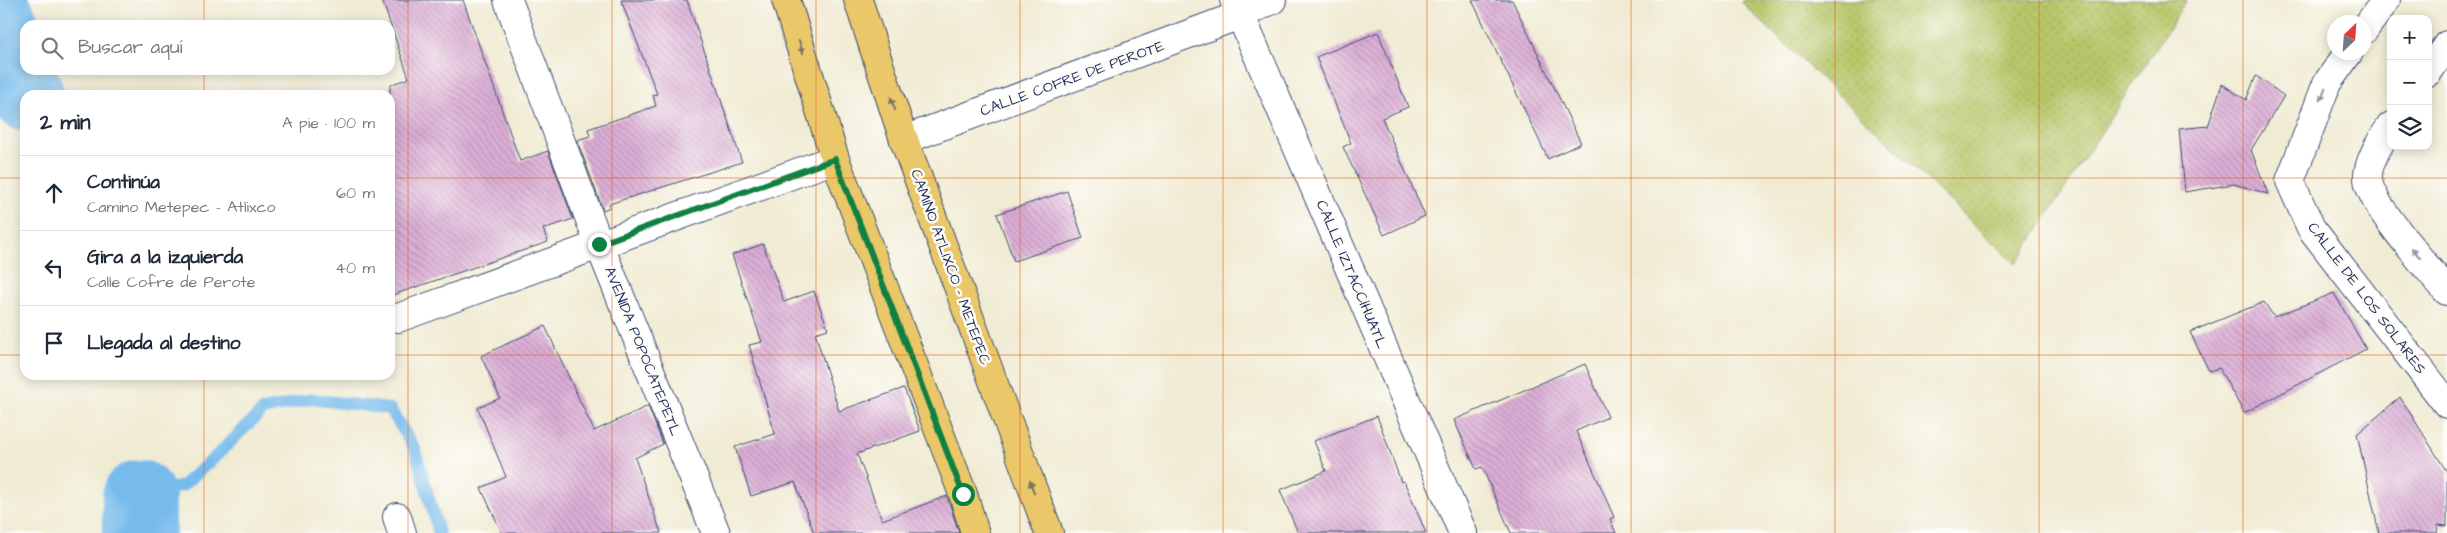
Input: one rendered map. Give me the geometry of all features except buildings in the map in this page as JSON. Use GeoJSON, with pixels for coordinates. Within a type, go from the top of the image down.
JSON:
{"type":"FeatureCollection","features":[{"type":"Feature","properties":{"kind":"main road"},"geometry":{"type":"LineString","coordinates":[[786,0],[835,159],[975,533]]}},
{"type":"Feature","properties":{"kind":"main road","name":"CAMINO ATLIXCO - METEPEC"},"geometry":{"type":"LineString","coordinates":[[858,0],[904,140],[1049,533]]}},
{"type":"Feature","properties":{"kind":"street","name":"AVENIDA POPOCATEPETL"},"geometry":{"type":"LineString","coordinates":[[508,0],[599,244],[716,533]]}},
{"type":"Feature","properties":{"kind":"street","name":"CALLE COFRE DE PEROTE"},"geometry":{"type":"LineString","coordinates":[[904,140],[1237,8],[1272,0]]}},
{"type":"Feature","properties":{"kind":"street"},"geometry":{"type":"LineString","coordinates":[[2372,19],[2386,0]]}},
{"type":"Feature","properties":{"kind":"street","name":"CALLE IZTACCÍHUATL"},"geometry":{"type":"LineString","coordinates":[[1237,8],[1463,533]]}},
{"type":"Feature","properties":{"kind":"street"},"geometry":{"type":"LineString","coordinates":[[2432,66],[2447,45]]}},
{"type":"Feature","properties":{"kind":"street","name":"CALLE DE LOS SOLARES"},"geometry":{"type":"LineString","coordinates":[[2343,60],[2327,83],[2290,181],[2311,228],[2447,404]]}},
{"type":"Feature","properties":{"kind":"street"},"geometry":{"type":"LineString","coordinates":[[2387,132],[2378,145],[2368,179],[2381,211],[2447,291]]}},
{"type":"Feature","properties":{"kind":"street"},"geometry":{"type":"LineString","coordinates":[[398,318],[835,159]]}},
{"type":"Feature","properties":{"kind":"green space"},"geometry":{"type":"Polygon","coordinates":[[[1744,0],[2187,0],[2016,264],[1742,3],[1744,0]]]}},
{"type":"Feature","properties":{"kind":"waterway"},"geometry":{"type":"LineString","coordinates":[[0,21],[25,90]]}},
{"type":"Feature","properties":{"kind":"waterway"},"geometry":{"type":"LineString","coordinates":[[139,497],[182,486],[263,410],[311,399],[390,409],[415,449],[439,533]]}},
{"type":"Feature","properties":{"kind":"waterway"},"geometry":{"type":"LineString","coordinates":[[139,497],[139,533]]}},
{"type":"Feature","properties":{"kind":"route"},"geometry":{"type":"LineString","coordinates":[[599,244],[835,159],[963,494]]}}]}
